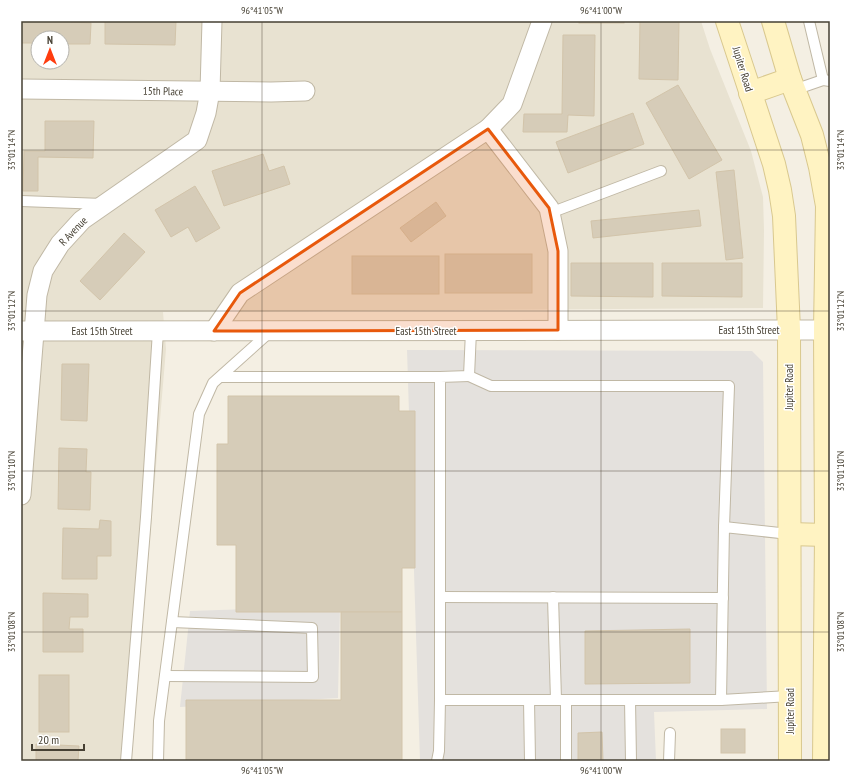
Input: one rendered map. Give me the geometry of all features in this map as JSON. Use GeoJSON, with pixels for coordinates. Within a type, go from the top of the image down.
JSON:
{"type":"FeatureCollection","features":[{"type":"Feature","properties":{"kind":"main road","name":"Jupiter Road"},"geometry":{"type":"LineString","coordinates":[[728,21],[774,164],[784,216],[789,330],[790,761]]}},
{"type":"Feature","properties":{"kind":"main road"},"geometry":{"type":"LineString","coordinates":[[773,21],[792,84],[812,135],[820,167],[827,206],[828,535],[827,696],[824,761]]}},
{"type":"Feature","properties":{"kind":"main road"},"geometry":{"type":"LineString","coordinates":[[750,92],[792,84]]}},
{"type":"Feature","properties":{"kind":"main road"},"geometry":{"type":"LineString","coordinates":[[789,534],[828,535]]}},
{"type":"Feature","properties":{"kind":"main road"},"geometry":{"type":"LineString","coordinates":[[790,696],[827,696]]}},
{"type":"Feature","properties":{"kind":"street","name":"R Avenue"},"geometry":{"type":"LineString","coordinates":[[21,495],[27,331],[42,272],[60,244],[82,220],[197,140],[206,113],[210,91],[212,21]]}},
{"type":"Feature","properties":{"kind":"street"},"geometry":{"type":"LineString","coordinates":[[214,331],[240,293],[488,129],[512,104],[542,21]]}},
{"type":"Feature","properties":{"kind":"street","name":"15th Place"},"geometry":{"type":"LineString","coordinates":[[21,89],[305,91]]}},
{"type":"Feature","properties":{"kind":"street"},"geometry":{"type":"LineString","coordinates":[[488,129],[549,208],[558,251],[558,330]]}},
{"type":"Feature","properties":{"kind":"street","name":"East 15th Street"},"geometry":{"type":"LineString","coordinates":[[27,331],[828,330]]}},
{"type":"Feature","properties":{"kind":"lane"},"geometry":{"type":"LineString","coordinates":[[792,84],[826,81],[809,21]]}},
{"type":"Feature","properties":{"kind":"lane"},"geometry":{"type":"LineString","coordinates":[[550,213],[662,171]]}},
{"type":"Feature","properties":{"kind":"lane"},"geometry":{"type":"LineString","coordinates":[[21,201],[105,204]]}},
{"type":"Feature","properties":{"kind":"lane"},"geometry":{"type":"LineString","coordinates":[[126,761],[146,517],[158,331]]}},
{"type":"Feature","properties":{"kind":"lane"},"geometry":{"type":"LineString","coordinates":[[158,761],[159,721],[199,414],[213,383],[272,331]]}},
{"type":"Feature","properties":{"kind":"lane"},"geometry":{"type":"LineString","coordinates":[[469,376],[471,331]]}},
{"type":"Feature","properties":{"kind":"lane"},"geometry":{"type":"LineString","coordinates":[[221,377],[469,376],[492,386],[729,386],[724,527],[721,700]]}},
{"type":"Feature","properties":{"kind":"lane"},"geometry":{"type":"LineString","coordinates":[[437,761],[439,752],[440,700],[440,377]]}},
{"type":"Feature","properties":{"kind":"lane"},"geometry":{"type":"LineString","coordinates":[[724,527],[789,534]]}},
{"type":"Feature","properties":{"kind":"lane"},"geometry":{"type":"LineString","coordinates":[[440,597],[723,598]]}},
{"type":"Feature","properties":{"kind":"lane"},"geometry":{"type":"LineString","coordinates":[[553,597],[566,761]]}},
{"type":"Feature","properties":{"kind":"lane"},"geometry":{"type":"LineString","coordinates":[[165,676],[313,677],[312,628],[172,622]]}},
{"type":"Feature","properties":{"kind":"lane"},"geometry":{"type":"LineString","coordinates":[[440,700],[721,700],[790,696]]}},
{"type":"Feature","properties":{"kind":"lane"},"geometry":{"type":"LineString","coordinates":[[529,700],[530,761]]}},
{"type":"Feature","properties":{"kind":"lane"},"geometry":{"type":"LineString","coordinates":[[630,700],[631,761]]}},
{"type":"Feature","properties":{"kind":"lane"},"geometry":{"type":"LineString","coordinates":[[669,761],[670,733]]}},
{"type":"Feature","properties":{"kind":"highlighted area"},"geometry":{"type":"Polygon","coordinates":[[[488,129],[549,208],[558,251],[558,330],[214,331],[240,293],[488,129]]]}},
{"type":"Feature","properties":{"kind":"shaded area"},"geometry":{"type":"Polygon","coordinates":[[[21,21],[701,21],[710,49],[751,151],[763,197],[763,308],[163,312],[166,349],[131,761],[21,761],[21,21]]]}},
{"type":"Feature","properties":{"kind":"shaded area"},"geometry":{"type":"Polygon","coordinates":[[[407,350],[752,351],[763,362],[767,709],[654,712],[656,761],[420,761],[407,350]]]}},
{"type":"Feature","properties":{"kind":"shaded area"},"geometry":{"type":"Polygon","coordinates":[[[340,606],[338,698],[180,707],[190,611],[340,606]]]}},
{"type":"Feature","properties":{"kind":"building"},"geometry":{"type":"Polygon","coordinates":[[[21,21],[71,21],[91,23],[90,44],[70,44],[70,30],[30,30],[30,43],[21,43],[21,21]]]}},
{"type":"Feature","properties":{"kind":"building"},"geometry":{"type":"Polygon","coordinates":[[[105,21],[176,21],[175,45],[105,44],[105,21]]]}},
{"type":"Feature","properties":{"kind":"building"},"geometry":{"type":"Polygon","coordinates":[[[579,21],[624,21],[624,23],[579,23],[579,21]]]}},
{"type":"Feature","properties":{"kind":"building"},"geometry":{"type":"Polygon","coordinates":[[[640,21],[679,21],[678,80],[639,79],[640,21]]]}},
{"type":"Feature","properties":{"kind":"building"},"geometry":{"type":"Polygon","coordinates":[[[563,35],[595,35],[594,116],[568,115],[567,132],[523,132],[524,114],[562,114],[563,35]]]}},
{"type":"Feature","properties":{"kind":"building"},"geometry":{"type":"Polygon","coordinates":[[[678,85],[722,160],[689,179],[646,103],[678,85]]]}},
{"type":"Feature","properties":{"kind":"building"},"geometry":{"type":"Polygon","coordinates":[[[633,113],[644,144],[568,173],[556,142],[633,113]]]}},
{"type":"Feature","properties":{"kind":"building"},"geometry":{"type":"Polygon","coordinates":[[[45,121],[94,121],[93,158],[38,157],[38,191],[23,191],[24,151],[45,151],[45,121]]]}},
{"type":"Feature","properties":{"kind":"building"},"geometry":{"type":"Polygon","coordinates":[[[263,154],[269,171],[284,166],[290,184],[224,206],[212,171],[263,154]]]}},
{"type":"Feature","properties":{"kind":"building"},"geometry":{"type":"Polygon","coordinates":[[[734,170],[743,258],[726,260],[716,172],[734,170]]]}},
{"type":"Feature","properties":{"kind":"building"},"geometry":{"type":"Polygon","coordinates":[[[195,186],[220,228],[196,242],[188,227],[171,237],[155,210],[195,186]]]}},
{"type":"Feature","properties":{"kind":"building"},"geometry":{"type":"Polygon","coordinates":[[[436,202],[446,216],[411,242],[400,228],[436,202]]]}},
{"type":"Feature","properties":{"kind":"building"},"geometry":{"type":"Polygon","coordinates":[[[699,210],[701,226],[593,238],[591,221],[699,210]]]}},
{"type":"Feature","properties":{"kind":"building"},"geometry":{"type":"Polygon","coordinates":[[[124,233],[145,252],[100,300],[80,281],[124,233]]]}},
{"type":"Feature","properties":{"kind":"building"},"geometry":{"type":"Polygon","coordinates":[[[445,254],[532,254],[532,293],[445,293],[445,254]]]}},
{"type":"Feature","properties":{"kind":"building"},"geometry":{"type":"Polygon","coordinates":[[[352,256],[439,256],[439,294],[352,294],[352,256]]]}},
{"type":"Feature","properties":{"kind":"building"},"geometry":{"type":"Polygon","coordinates":[[[571,263],[653,263],[653,297],[571,296],[571,263]]]}},
{"type":"Feature","properties":{"kind":"building"},"geometry":{"type":"Polygon","coordinates":[[[662,263],[742,263],[742,297],[662,296],[662,263]]]}},
{"type":"Feature","properties":{"kind":"building"},"geometry":{"type":"Polygon","coordinates":[[[62,364],[89,364],[87,421],[61,420],[62,364]]]}},
{"type":"Feature","properties":{"kind":"building"},"geometry":{"type":"Polygon","coordinates":[[[228,396],[399,396],[399,411],[415,411],[415,568],[402,568],[402,612],[236,612],[236,545],[217,545],[217,444],[228,444],[228,396]]]}},
{"type":"Feature","properties":{"kind":"building"},"geometry":{"type":"Polygon","coordinates":[[[59,448],[87,449],[86,472],[91,472],[90,510],[58,509],[59,448]]]}},
{"type":"Feature","properties":{"kind":"building"},"geometry":{"type":"Polygon","coordinates":[[[100,520],[111,521],[111,556],[97,556],[97,579],[62,579],[63,528],[99,529],[100,520]]]}},
{"type":"Feature","properties":{"kind":"building"},"geometry":{"type":"Polygon","coordinates":[[[43,593],[88,594],[88,617],[70,617],[69,629],[83,629],[83,652],[43,652],[43,593]]]}},
{"type":"Feature","properties":{"kind":"building"},"geometry":{"type":"Polygon","coordinates":[[[341,612],[402,612],[402,761],[186,761],[186,700],[341,700],[341,612]]]}},
{"type":"Feature","properties":{"kind":"building"},"geometry":{"type":"Polygon","coordinates":[[[690,629],[690,683],[585,684],[585,631],[690,629]]]}},
{"type":"Feature","properties":{"kind":"building"},"geometry":{"type":"Polygon","coordinates":[[[39,675],[69,675],[69,732],[39,732],[39,675]]]}},
{"type":"Feature","properties":{"kind":"building"},"geometry":{"type":"Polygon","coordinates":[[[721,729],[745,729],[745,753],[721,753],[721,729]]]}},
{"type":"Feature","properties":{"kind":"building"},"geometry":{"type":"Polygon","coordinates":[[[602,732],[603,761],[578,761],[578,733],[602,732]]]}},
{"type":"Feature","properties":{"kind":"building"},"geometry":{"type":"Polygon","coordinates":[[[36,744],[79,746],[78,761],[36,761],[36,744]]]}},
{"type":"Feature","properties":{"kind":"building"},"geometry":{"type":"Polygon","coordinates":[[[676,760],[722,761],[676,761],[676,760]]]}}]}
